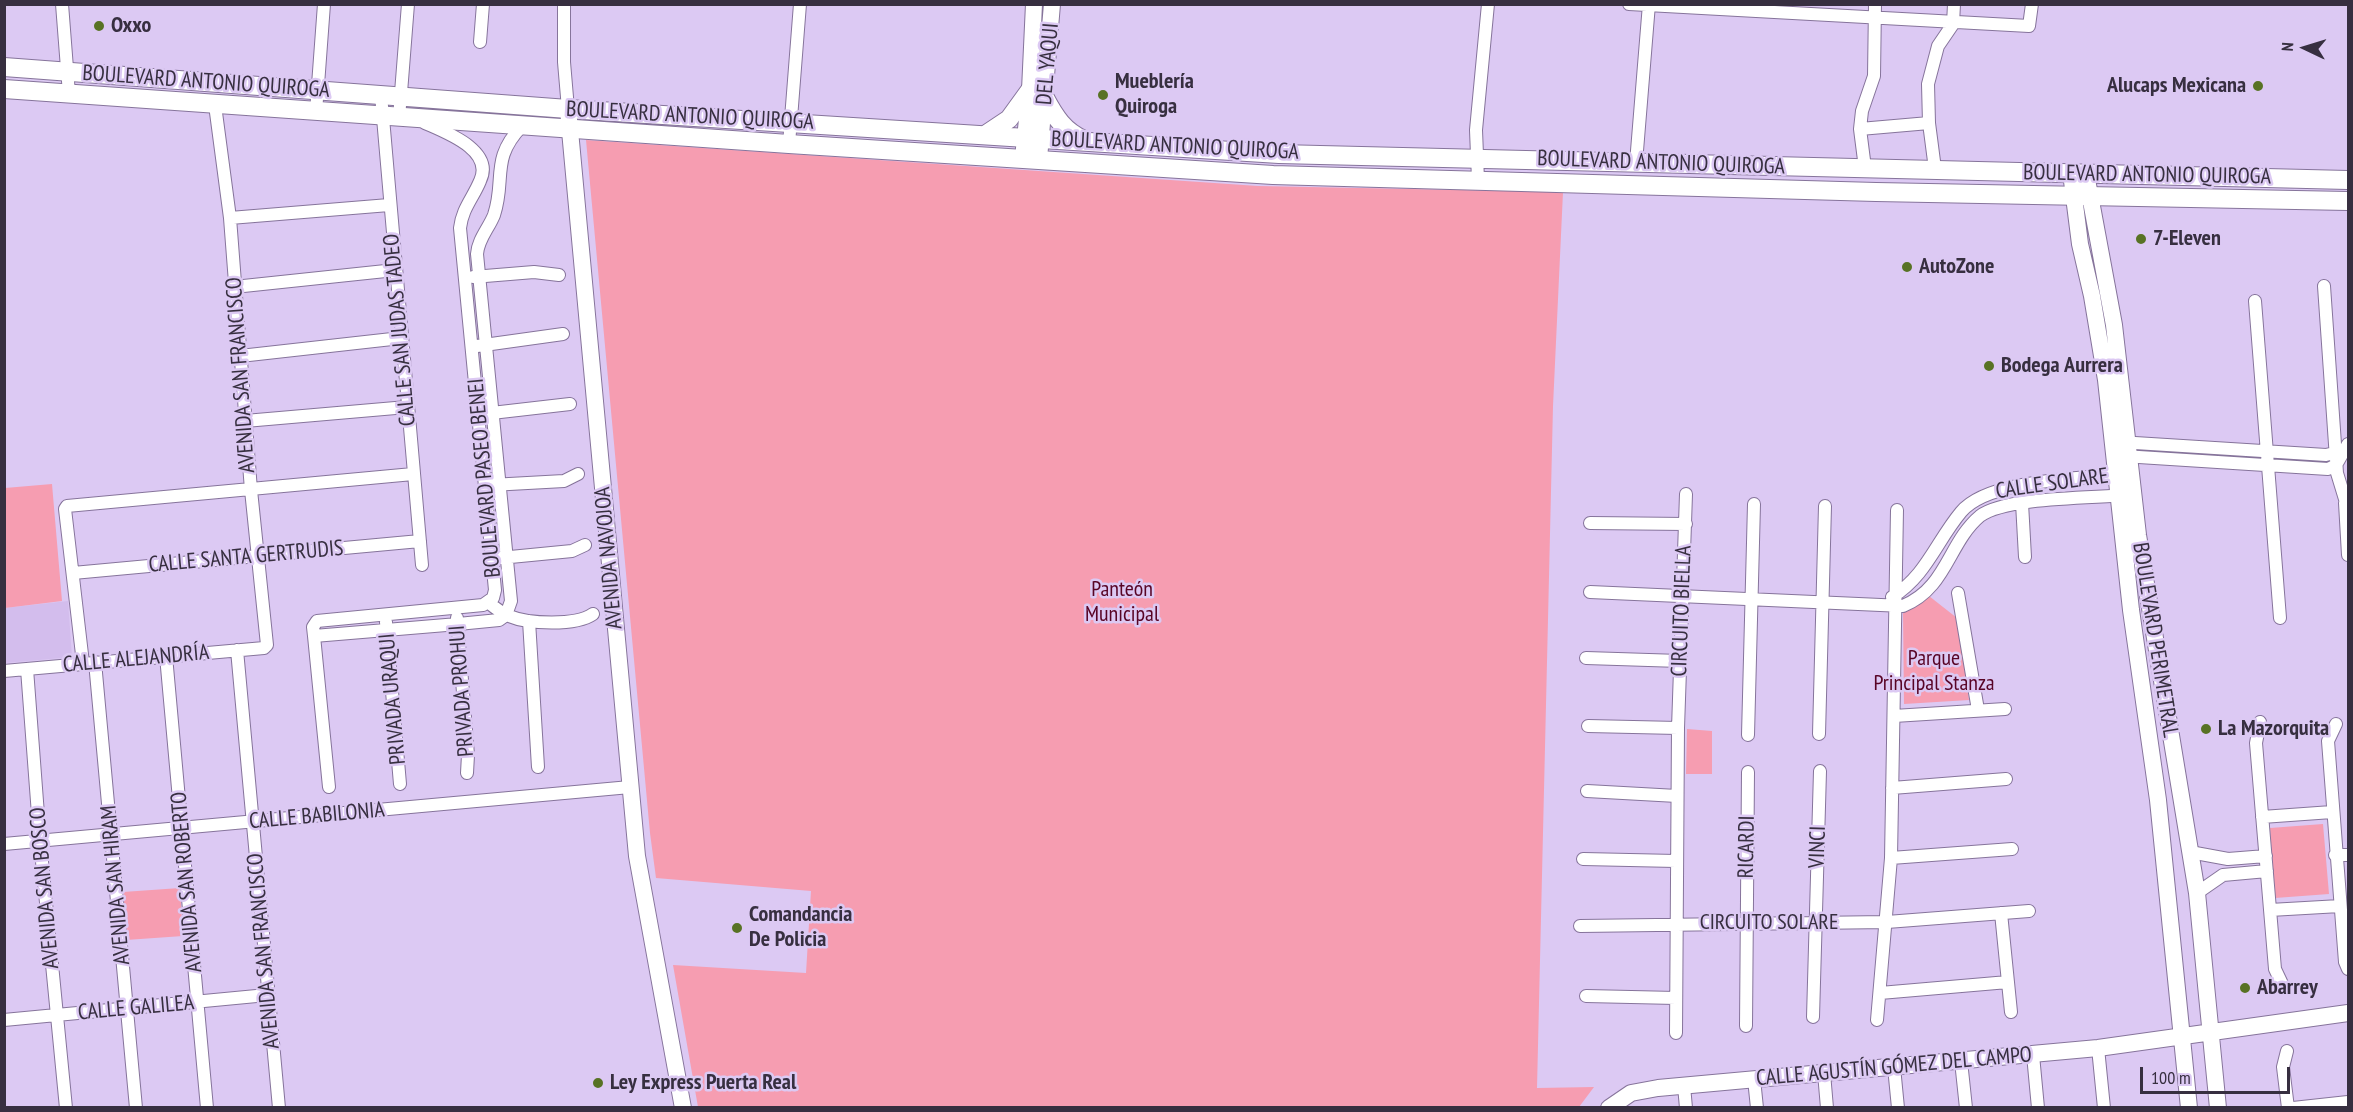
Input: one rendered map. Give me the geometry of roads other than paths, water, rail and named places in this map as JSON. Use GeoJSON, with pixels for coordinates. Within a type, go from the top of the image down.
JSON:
{"type":"FeatureCollection","features":[{"type":"Feature","properties":{"kind":"main road","name":"BOULEVARD ANTONIO QUIROGA"},"geometry":{"type":"LineString","coordinates":[[4,67],[568,109],[1279,154],[2349,180]]}},
{"type":"Feature","properties":{"kind":"main road","name":"BOULEVARD ANTONIO QUIROGA"},"geometry":{"type":"LineString","coordinates":[[4,89],[399,118],[1273,175],[2349,201]]}},
{"type":"Feature","properties":{"kind":"main road"},"geometry":{"type":"LineString","coordinates":[[985,135],[1009,119],[1038,94],[1065,129],[1088,142]]}},
{"type":"Feature","properties":{"kind":"street"},"geometry":{"type":"LineString","coordinates":[[62,4],[69,94]]}},
{"type":"Feature","properties":{"kind":"street"},"geometry":{"type":"LineString","coordinates":[[316,112],[324,4]]}},
{"type":"Feature","properties":{"kind":"street"},"geometry":{"type":"LineString","coordinates":[[408,4],[399,118],[453,135],[475,152],[481,161],[500,163]]}},
{"type":"Feature","properties":{"kind":"street"},"geometry":{"type":"LineString","coordinates":[[480,42],[483,4]]}},
{"type":"Feature","properties":{"kind":"street","name":"AVENIDA NAVOJOA"},"geometry":{"type":"LineString","coordinates":[[564,4],[564,62],[630,787],[641,888],[683,1107]]}},
{"type":"Feature","properties":{"kind":"street"},"geometry":{"type":"LineString","coordinates":[[789,144],[800,4]]}},
{"type":"Feature","properties":{"kind":"street","name":"DEL YAQUI"},"geometry":{"type":"LineString","coordinates":[[1034,4],[1038,94]]}},
{"type":"Feature","properties":{"kind":"street","name":"DEL YAQUI"},"geometry":{"type":"LineString","coordinates":[[1031,158],[1052,4]]}},
{"type":"Feature","properties":{"kind":"street"},"geometry":{"type":"LineString","coordinates":[[1478,180],[1476,157],[1488,4]]}},
{"type":"Feature","properties":{"kind":"street"},"geometry":{"type":"LineString","coordinates":[[1629,4],[1800,9],[1953,24],[2029,26],[2032,4]]}},
{"type":"Feature","properties":{"kind":"street"},"geometry":{"type":"LineString","coordinates":[[1865,168],[1860,129],[1862,111],[1874,76],[1875,4]]}},
{"type":"Feature","properties":{"kind":"street"},"geometry":{"type":"LineString","coordinates":[[1935,169],[1929,123],[1930,73],[1938,46],[1953,24],[1954,4]]}},
{"type":"Feature","properties":{"kind":"street"},"geometry":{"type":"LineString","coordinates":[[1636,164],[1649,5]]}},
{"type":"Feature","properties":{"kind":"street","name":"CALLE SAN JUDAS TADEO"},"geometry":{"type":"LineString","coordinates":[[381,95],[399,118],[389,205],[422,565]]}},
{"type":"Feature","properties":{"kind":"street","name":"AVENIDA SAN FRANCISCO"},"geometry":{"type":"LineString","coordinates":[[214,105],[230,218],[250,490],[267,645]]}},
{"type":"Feature","properties":{"kind":"street"},"geometry":{"type":"LineString","coordinates":[[1860,129],[1929,123]]}},
{"type":"Feature","properties":{"kind":"street","name":"BOULEVARD PASEO BENEI"},"geometry":{"type":"LineString","coordinates":[[479,346],[480,277],[477,248],[494,214],[500,163],[508,143],[522,126]]}},
{"type":"Feature","properties":{"kind":"street","name":"BOULEVARD PASEO BENEI"},"geometry":{"type":"LineString","coordinates":[[481,161],[482,177],[460,220],[466,278],[479,346],[493,485],[507,557],[511,601],[506,615]]}},
{"type":"Feature","properties":{"kind":"street","name":"BOULEVARD PERIMETRAL"},"geometry":{"type":"LineString","coordinates":[[2078,174],[2102,346],[2121,457],[2131,610],[2163,844],[2184,1038],[2189,1107]]}},
{"type":"Feature","properties":{"kind":"street"},"geometry":{"type":"LineString","coordinates":[[230,218],[389,205]]}},
{"type":"Feature","properties":{"kind":"street"},"geometry":{"type":"LineString","coordinates":[[234,287],[395,270]]}},
{"type":"Feature","properties":{"kind":"street"},"geometry":{"type":"LineString","coordinates":[[466,278],[534,272],[559,275]]}},
{"type":"Feature","properties":{"kind":"street"},"geometry":{"type":"LineString","coordinates":[[2324,286],[2347,506],[2349,555]]}},
{"type":"Feature","properties":{"kind":"street"},"geometry":{"type":"LineString","coordinates":[[2255,301],[2280,618]]}},
{"type":"Feature","properties":{"kind":"street"},"geometry":{"type":"LineString","coordinates":[[479,346],[564,334]]}},
{"type":"Feature","properties":{"kind":"street"},"geometry":{"type":"LineString","coordinates":[[240,356],[400,338]]}},
{"type":"Feature","properties":{"kind":"street"},"geometry":{"type":"LineString","coordinates":[[485,414],[570,404]]}},
{"type":"Feature","properties":{"kind":"street"},"geometry":{"type":"LineString","coordinates":[[245,421],[407,407]]}},
{"type":"Feature","properties":{"kind":"street"},"geometry":{"type":"LineString","coordinates":[[2217,461],[2218,447]]}},
{"type":"Feature","properties":{"kind":"street"},"geometry":{"type":"LineString","coordinates":[[2121,457],[2218,447],[2340,453]]}},
{"type":"Feature","properties":{"kind":"street"},"geometry":{"type":"LineString","coordinates":[[2121,457],[2328,469],[2340,453]]}},
{"type":"Feature","properties":{"kind":"street","name":"CALLE SOLARE"},"geometry":{"type":"LineString","coordinates":[[1896,601],[1918,577],[1961,512],[1988,492],[2051,482],[2121,457]]}},
{"type":"Feature","properties":{"kind":"street"},"geometry":{"type":"LineString","coordinates":[[250,490],[413,474]]}},
{"type":"Feature","properties":{"kind":"street"},"geometry":{"type":"LineString","coordinates":[[493,485],[564,481],[578,474]]}},
{"type":"Feature","properties":{"kind":"street"},"geometry":{"type":"LineString","coordinates":[[2051,482],[2053,501]]}},
{"type":"Feature","properties":{"kind":"street","name":"BOULEVARD PASEO BENEI"},"geometry":{"type":"LineString","coordinates":[[314,636],[313,627],[317,621],[489,603],[495,590],[493,485]]}},
{"type":"Feature","properties":{"kind":"street","name":"AVENIDA SAN HIRAM"},"geometry":{"type":"LineString","coordinates":[[136,1107],[112,835],[89,663],[73,573],[66,507],[250,490]]}},
{"type":"Feature","properties":{"kind":"street"},"geometry":{"type":"LineString","coordinates":[[1988,492],[1994,509]]}},
{"type":"Feature","properties":{"kind":"street","name":"CIRCUITO BIELLA"},"geometry":{"type":"LineString","coordinates":[[1678,728],[1686,494]]}},
{"type":"Feature","properties":{"kind":"street","name":"BOULEVARD PERIMETRAL"},"geometry":{"type":"LineString","coordinates":[[2125,495],[2151,625],[2197,893],[2218,1107]]}},
{"type":"Feature","properties":{"kind":"street","name":"CALLE SOLARE"},"geometry":{"type":"LineString","coordinates":[[1590,592],[1881,604],[1914,601],[1923,595],[1950,560],[1974,523],[1994,509],[2023,509],[2053,501],[2125,495]]}},
{"type":"Feature","properties":{"kind":"street"},"geometry":{"type":"LineString","coordinates":[[1748,735],[1754,504]]}},
{"type":"Feature","properties":{"kind":"street"},"geometry":{"type":"LineString","coordinates":[[1818,734],[1826,506]]}},
{"type":"Feature","properties":{"kind":"street"},"geometry":{"type":"LineString","coordinates":[[2023,509],[2025,557]]}},
{"type":"Feature","properties":{"kind":"street"},"geometry":{"type":"LineString","coordinates":[[1877,1020],[1891,858],[1897,510]]}},
{"type":"Feature","properties":{"kind":"street"},"geometry":{"type":"LineString","coordinates":[[1590,523],[1686,524]]}},
{"type":"Feature","properties":{"kind":"street","name":"CALLE SANTA GERTRUDIS"},"geometry":{"type":"LineString","coordinates":[[73,573],[420,541]]}},
{"type":"Feature","properties":{"kind":"street"},"geometry":{"type":"LineString","coordinates":[[493,559],[572,551],[585,545]]}},
{"type":"Feature","properties":{"kind":"street"},"geometry":{"type":"LineString","coordinates":[[1936,552],[1950,560]]}},
{"type":"Feature","properties":{"kind":"street"},"geometry":{"type":"LineString","coordinates":[[1958,594],[1978,710]]}},
{"type":"Feature","properties":{"kind":"street"},"geometry":{"type":"LineString","coordinates":[[489,603],[506,615],[529,621],[579,621],[593,614]]}},
{"type":"Feature","properties":{"kind":"street","name":"PRIVADA PROHUI"},"geometry":{"type":"LineString","coordinates":[[456,608],[467,773]]}},
{"type":"Feature","properties":{"kind":"street"},"geometry":{"type":"LineString","coordinates":[[2131,610],[2151,625]]}},
{"type":"Feature","properties":{"kind":"street","name":"PRIVADA URAQUI"},"geometry":{"type":"LineString","coordinates":[[386,614],[400,784]]}},
{"type":"Feature","properties":{"kind":"street"},"geometry":{"type":"LineString","coordinates":[[329,787],[314,636],[498,620],[506,615]]}},
{"type":"Feature","properties":{"kind":"street"},"geometry":{"type":"LineString","coordinates":[[529,621],[538,767]]}},
{"type":"Feature","properties":{"kind":"street","name":"CALLE ALEJANDRÍA"},"geometry":{"type":"LineString","coordinates":[[4,671],[264,648],[267,645]]}},
{"type":"Feature","properties":{"kind":"street","name":"AVENIDA SAN FRANCISCO"},"geometry":{"type":"LineString","coordinates":[[237,650],[279,1107]]}},
{"type":"Feature","properties":{"kind":"street","name":"AVENIDA SAN ROBERTO"},"geometry":{"type":"LineString","coordinates":[[166,656],[207,1107]]}},
{"type":"Feature","properties":{"kind":"street"},"geometry":{"type":"LineString","coordinates":[[1586,658],[1680,661]]}},
{"type":"Feature","properties":{"kind":"street","name":"AVENIDA SAN BOSCO"},"geometry":{"type":"LineString","coordinates":[[27,669],[40,841],[66,1107]]}},
{"type":"Feature","properties":{"kind":"street"},"geometry":{"type":"LineString","coordinates":[[1894,716],[2005,709]]}},
{"type":"Feature","properties":{"kind":"street"},"geometry":{"type":"LineString","coordinates":[[2260,722],[2256,743],[2275,969],[2284,988]]}},
{"type":"Feature","properties":{"kind":"street"},"geometry":{"type":"LineString","coordinates":[[2336,724],[2328,741],[2335,855],[2345,962],[2349,969]]}},
{"type":"Feature","properties":{"kind":"street"},"geometry":{"type":"LineString","coordinates":[[1588,726],[1678,728]]}},
{"type":"Feature","properties":{"kind":"street","name":"CIRCUITO SOLARE"},"geometry":{"type":"LineString","coordinates":[[1678,728],[1676,924],[1887,922],[2029,911]]}},
{"type":"Feature","properties":{"kind":"street","name":"VINCI"},"geometry":{"type":"LineString","coordinates":[[1812,1017],[1820,771]]}},
{"type":"Feature","properties":{"kind":"street","name":"RICARDI"},"geometry":{"type":"LineString","coordinates":[[1746,1026],[1745,922],[1748,772]]}},
{"type":"Feature","properties":{"kind":"street"},"geometry":{"type":"LineString","coordinates":[[1892,788],[2006,779]]}},
{"type":"Feature","properties":{"kind":"street","name":"CALLE BABILONIA"},"geometry":{"type":"LineString","coordinates":[[4,844],[630,787]]}},
{"type":"Feature","properties":{"kind":"street"},"geometry":{"type":"LineString","coordinates":[[1587,791],[1677,796]]}},
{"type":"Feature","properties":{"kind":"street"},"geometry":{"type":"LineString","coordinates":[[2262,817],[2332,812]]}},
{"type":"Feature","properties":{"kind":"street"},"geometry":{"type":"LineString","coordinates":[[2163,844],[2173,840],[2238,859],[2266,856]]}},
{"type":"Feature","properties":{"kind":"street"},"geometry":{"type":"LineString","coordinates":[[1891,858],[2012,849]]}},
{"type":"Feature","properties":{"kind":"street"},"geometry":{"type":"LineString","coordinates":[[2335,855],[2349,855]]}},
{"type":"Feature","properties":{"kind":"street"},"geometry":{"type":"LineString","coordinates":[[1583,859],[1676,861]]}},
{"type":"Feature","properties":{"kind":"street"},"geometry":{"type":"LineString","coordinates":[[2238,859],[2239,873]]}},
{"type":"Feature","properties":{"kind":"street"},"geometry":{"type":"LineString","coordinates":[[2197,893],[2214,880],[2239,873],[2267,871]]}},
{"type":"Feature","properties":{"kind":"street"},"geometry":{"type":"LineString","coordinates":[[2270,910],[2340,906]]}},
{"type":"Feature","properties":{"kind":"street"},"geometry":{"type":"LineString","coordinates":[[2001,913],[2011,1012]]}},
{"type":"Feature","properties":{"kind":"street"},"geometry":{"type":"LineString","coordinates":[[1580,926],[1676,924],[1676,1033]]}},
{"type":"Feature","properties":{"kind":"street"},"geometry":{"type":"LineString","coordinates":[[1880,993],[2008,982]]}},
{"type":"Feature","properties":{"kind":"street","name":"CALLE GALILEA"},"geometry":{"type":"LineString","coordinates":[[4,1020],[267,995]]}},
{"type":"Feature","properties":{"kind":"street"},"geometry":{"type":"LineString","coordinates":[[1586,996],[1676,998]]}},
{"type":"Feature","properties":{"kind":"street","name":"CALLE AGUSTÍN GÓMEZ DEL CAMPO"},"geometry":{"type":"LineString","coordinates":[[1615,1105],[1631,1093],[1684,1086],[2098,1048],[2184,1038],[2349,1013]]}},
{"type":"Feature","properties":{"kind":"street"},"geometry":{"type":"LineString","coordinates":[[2098,1048],[2104,1107]]}},
{"type":"Feature","properties":{"kind":"street"},"geometry":{"type":"LineString","coordinates":[[2287,1051],[2283,1067],[2290,1107],[2349,1102]]}},
{"type":"Feature","properties":{"kind":"street"},"geometry":{"type":"LineString","coordinates":[[2033,1055],[2038,1107]]}},
{"type":"Feature","properties":{"kind":"street"},"geometry":{"type":"LineString","coordinates":[[1961,1061],[1966,1107]]}},
{"type":"Feature","properties":{"kind":"street"},"geometry":{"type":"LineString","coordinates":[[1894,1067],[1898,1107]]}},
{"type":"Feature","properties":{"kind":"street"},"geometry":{"type":"LineString","coordinates":[[1824,1073],[1827,1107]]}},
{"type":"Feature","properties":{"kind":"street"},"geometry":{"type":"LineString","coordinates":[[1754,1079],[1757,1107]]}},
{"type":"Feature","properties":{"kind":"street"},"geometry":{"type":"LineString","coordinates":[[1684,1086],[1686,1107]]}},
{"type":"Feature","properties":{"kind":"place","name":"Oxxo"},"geometry":{"type":"Point","coordinates":[99,26]}},
{"type":"Feature","properties":{"kind":"place","name":"Alucaps Mexicana"},"geometry":{"type":"Point","coordinates":[2258,86]}},
{"type":"Feature","properties":{"kind":"place","name":"Mueblería Quiroga"},"geometry":{"type":"Point","coordinates":[1103,95]}},
{"type":"Feature","properties":{"kind":"place","name":"7-Eleven"},"geometry":{"type":"Point","coordinates":[2141,239]}},
{"type":"Feature","properties":{"kind":"place","name":"AutoZone"},"geometry":{"type":"Point","coordinates":[1907,267]}},
{"type":"Feature","properties":{"kind":"place","name":"Bodega Aurrera"},"geometry":{"type":"Point","coordinates":[1989,366]}},
{"type":"Feature","properties":{"kind":"place","name":"La Mazorquita"},"geometry":{"type":"Point","coordinates":[2206,729]}},
{"type":"Feature","properties":{"kind":"place","name":"Comandancia De Policia"},"geometry":{"type":"Point","coordinates":[737,928]}},
{"type":"Feature","properties":{"kind":"place","name":"Abarrey"},"geometry":{"type":"Point","coordinates":[2245,988]}},
{"type":"Feature","properties":{"kind":"place","name":"Ley Express Puerta Real"},"geometry":{"type":"Point","coordinates":[598,1083]}},
{"type":"Feature","properties":{"kind":"park label","name":"Panteón Municipal"},"geometry":{"type":"Point","coordinates":[1122,602]}},
{"type":"Feature","properties":{"kind":"park label","name":"Parque Principal Stanza"},"geometry":{"type":"Point","coordinates":[1934,672]}}]}
